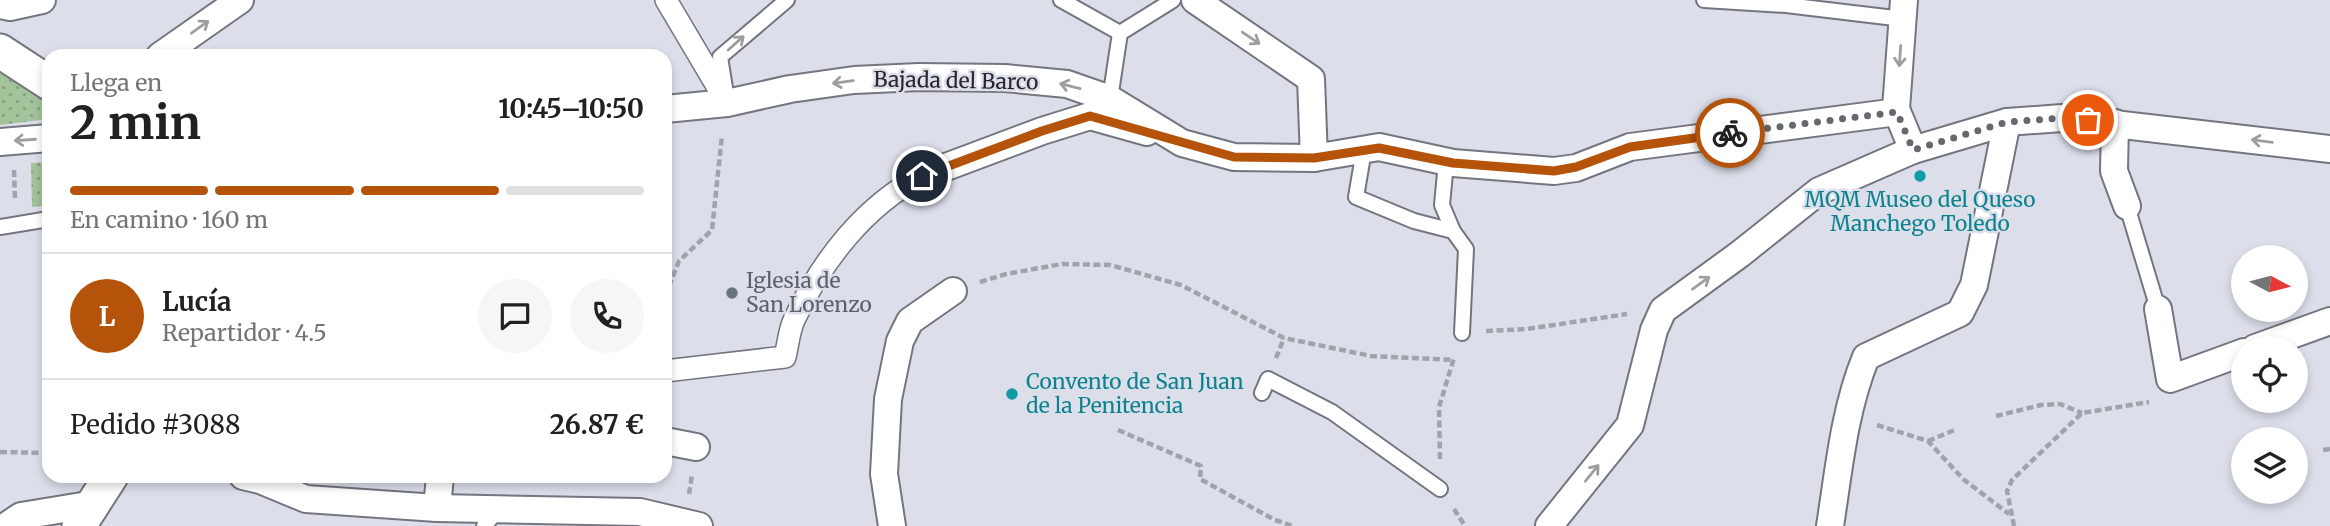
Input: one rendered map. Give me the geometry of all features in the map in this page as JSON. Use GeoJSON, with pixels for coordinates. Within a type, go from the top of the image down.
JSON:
{"type":"FeatureCollection","features":[{"type":"Feature","properties":{"kind":"street"},"geometry":{"type":"LineString","coordinates":[[0,5],[10,7],[42,0]]}},
{"type":"Feature","properties":{"kind":"street"},"geometry":{"type":"LineString","coordinates":[[170,49],[240,0]]}},
{"type":"Feature","properties":{"kind":"street"},"geometry":{"type":"LineString","coordinates":[[666,0],[727,103]]}},
{"type":"Feature","properties":{"kind":"street"},"geometry":{"type":"LineString","coordinates":[[1195,0],[1311,79],[1314,158]]}},
{"type":"Feature","properties":{"kind":"street"},"geometry":{"type":"LineString","coordinates":[[1903,10],[1897,112],[1913,150]]}},
{"type":"Feature","properties":{"kind":"street"},"geometry":{"type":"LineString","coordinates":[[0,51],[42,78]]}},
{"type":"Feature","properties":{"kind":"street","name":"Bajada del Barco"},"geometry":{"type":"LineString","coordinates":[[672,108],[727,103],[790,89],[854,80],[919,77],[1006,78],[1067,85],[1110,99],[1182,143],[1234,157],[1314,158],[1379,148],[1446,162],[1554,171],[1576,167],[1630,147],[1897,112]]}},
{"type":"Feature","properties":{"kind":"street"},"geometry":{"type":"LineString","coordinates":[[672,370],[785,357],[793,322],[824,266],[862,220],[903,186],[922,176],[1090,116],[1182,143]]}},
{"type":"Feature","properties":{"kind":"street"},"geometry":{"type":"LineString","coordinates":[[1549,526],[1630,425],[1654,330],[1663,310],[1740,254],[1819,191],[1913,150],[2007,122],[2062,118],[2115,122],[2330,149]]}},
{"type":"Feature","properties":{"kind":"street"},"geometry":{"type":"LineString","coordinates":[[1830,526],[1847,415],[1866,358],[1960,313],[1974,285],[2007,122]]}},
{"type":"Feature","properties":{"kind":"street"},"geometry":{"type":"LineString","coordinates":[[2115,122],[2114,170],[2127,206]]}},
{"type":"Feature","properties":{"kind":"street"},"geometry":{"type":"LineString","coordinates":[[7,141],[42,138]]}},
{"type":"Feature","properties":{"kind":"street"},"geometry":{"type":"LineString","coordinates":[[892,526],[884,474],[888,399],[900,341],[910,321],[953,291]]}},
{"type":"Feature","properties":{"kind":"street"},"geometry":{"type":"LineString","coordinates":[[2158,309],[2169,379],[2231,357]]}},
{"type":"Feature","properties":{"kind":"street"},"geometry":{"type":"LineString","coordinates":[[2288,336],[2330,321]]}},
{"type":"Feature","properties":{"kind":"street"},"geometry":{"type":"LineString","coordinates":[[672,442],[696,447]]}},
{"type":"Feature","properties":{"kind":"street"},"geometry":{"type":"LineString","coordinates":[[6,526],[21,516],[87,515],[107,483]]}},
{"type":"Feature","properties":{"kind":"street"},"geometry":{"type":"LineString","coordinates":[[267,483],[306,499],[437,508],[491,518],[640,512],[692,524]]}},
{"type":"Feature","properties":{"kind":"street"},"geometry":{"type":"LineString","coordinates":[[437,508],[439,483]]}},
{"type":"Feature","properties":{"kind":"lane"},"geometry":{"type":"LineString","coordinates":[[727,103],[720,57],[787,0]]}},
{"type":"Feature","properties":{"kind":"lane"},"geometry":{"type":"LineString","coordinates":[[1061,0],[1120,33]]}},
{"type":"Feature","properties":{"kind":"lane"},"geometry":{"type":"LineString","coordinates":[[1110,99],[1120,33],[1174,0]]}},
{"type":"Feature","properties":{"kind":"lane"},"geometry":{"type":"LineString","coordinates":[[1704,0],[1903,10]]}},
{"type":"Feature","properties":{"kind":"lane"},"geometry":{"type":"LineString","coordinates":[[1363,150],[1356,197],[1414,221],[1453,231]]}},
{"type":"Feature","properties":{"kind":"lane"},"geometry":{"type":"LineString","coordinates":[[1446,162],[1442,205],[1453,231],[1466,249],[1462,333]]}},
{"type":"Feature","properties":{"kind":"lane"},"geometry":{"type":"LineString","coordinates":[[2127,206],[2158,309]]}},
{"type":"Feature","properties":{"kind":"lane"},"geometry":{"type":"LineString","coordinates":[[7,226],[42,220]]}},
{"type":"Feature","properties":{"kind":"lane"},"geometry":{"type":"LineString","coordinates":[[1262,393],[1268,379],[1332,412],[1440,489]]}},
{"type":"Feature","properties":{"kind":"path"},"geometry":{"type":"LineString","coordinates":[[672,278],[679,261],[712,230],[727,103]]}},
{"type":"Feature","properties":{"kind":"path"},"geometry":{"type":"LineString","coordinates":[[7,141],[7,226]]}},
{"type":"Feature","properties":{"kind":"path"},"geometry":{"type":"LineString","coordinates":[[953,291],[1006,274],[1062,264],[1110,265],[1181,285],[1283,338],[1371,356],[1453,360],[1439,408],[1440,489]]}},
{"type":"Feature","properties":{"kind":"path"},"geometry":{"type":"LineString","coordinates":[[1462,333],[1527,329],[1628,314]]}},
{"type":"Feature","properties":{"kind":"path"},"geometry":{"type":"LineString","coordinates":[[1996,416],[2050,404],[2060,404],[2082,413],[2166,399],[2169,379]]}},
{"type":"Feature","properties":{"kind":"path"},"geometry":{"type":"LineString","coordinates":[[2014,526],[2007,491],[2012,480],[2082,413]]}},
{"type":"Feature","properties":{"kind":"path"},"geometry":{"type":"LineString","coordinates":[[1847,415],[1928,441],[1963,479],[2010,514]]}},
{"type":"Feature","properties":{"kind":"path"},"geometry":{"type":"LineString","coordinates":[[1928,441],[1957,429]]}},
{"type":"Feature","properties":{"kind":"path"},"geometry":{"type":"LineString","coordinates":[[1118,430],[1200,467],[1200,479],[1275,520],[1293,526]]}},
{"type":"Feature","properties":{"kind":"path"},"geometry":{"type":"LineString","coordinates":[[692,524],[696,447]]}},
{"type":"Feature","properties":{"kind":"path"},"geometry":{"type":"LineString","coordinates":[[2323,450],[2330,450]]}},
{"type":"Feature","properties":{"kind":"path"},"geometry":{"type":"LineString","coordinates":[[0,452],[42,453]]}},
{"type":"Feature","properties":{"kind":"green space"},"geometry":{"type":"Polygon","coordinates":[[[0,65],[42,90],[42,120],[0,125],[0,65]]]}},
{"type":"Feature","properties":{"kind":"green space"},"geometry":{"type":"Polygon","coordinates":[[[42,162],[42,206],[32,207],[31,163],[42,162]]]}},
{"type":"Feature","properties":{"kind":"way so far"},"geometry":{"type":"LineString","coordinates":[[1730,133],[1897,112],[1913,150],[2007,122],[2062,118],[2088,120]]}},
{"type":"Feature","properties":{"kind":"place","name":"MQM Museo del Queso Manchego Toledo"},"geometry":{"type":"Point","coordinates":[1920,176]}},
{"type":"Feature","properties":{"kind":"place","name":"Iglesia de San Lorenzo"},"geometry":{"type":"Point","coordinates":[732,293]}},
{"type":"Feature","properties":{"kind":"place","name":"Convento de San Juan de la Penitencia"},"geometry":{"type":"Point","coordinates":[1012,394]}},
{"type":"Feature","properties":{"kind":"route"},"geometry":{"type":"LineString","coordinates":[[922,176],[1090,116],[1234,157],[1314,158],[1379,148],[1453,163],[1554,171],[1576,167],[1630,147],[1730,133]]}}]}
